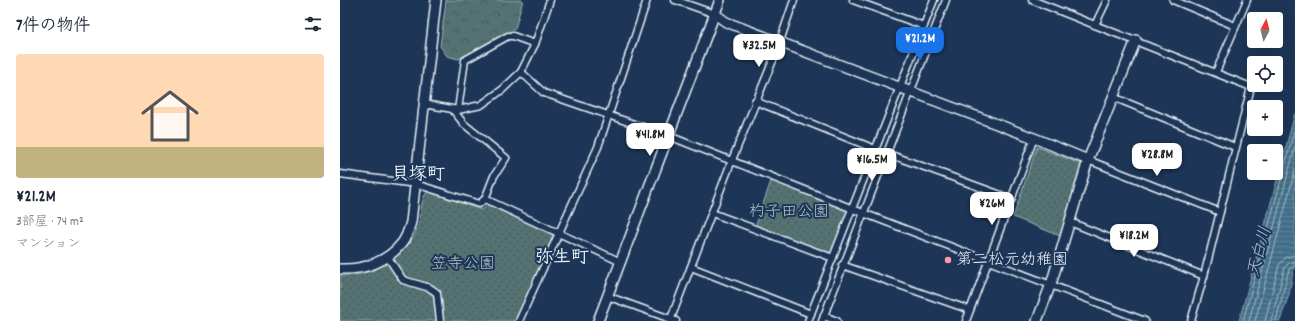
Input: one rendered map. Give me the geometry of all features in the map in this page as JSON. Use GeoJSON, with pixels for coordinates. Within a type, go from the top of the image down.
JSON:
{"type":"FeatureCollection","features":[{"type":"Feature","properties":{"kind":"street"},"geometry":{"type":"LineString","coordinates":[[340,270],[367,268],[387,256],[403,242],[411,222],[436,0]]}},
{"type":"Feature","properties":{"kind":"street"},"geometry":{"type":"LineString","coordinates":[[424,104],[442,106],[456,110],[481,105],[502,90],[521,72],[535,44],[550,0]]}},
{"type":"Feature","properties":{"kind":"street"},"geometry":{"type":"LineString","coordinates":[[519,321],[598,147],[647,0]]}},
{"type":"Feature","properties":{"kind":"street"},"geometry":{"type":"LineString","coordinates":[[676,0],[715,14],[726,22],[900,89],[1034,138],[1220,212]]}},
{"type":"Feature","properties":{"kind":"street"},"geometry":{"type":"LineString","coordinates":[[598,321],[720,0]]}},
{"type":"Feature","properties":{"kind":"street"},"geometry":{"type":"LineString","coordinates":[[607,296],[672,320],[732,160],[780,42],[794,0]]}},
{"type":"Feature","properties":{"kind":"street"},"geometry":{"type":"LineString","coordinates":[[854,0],[924,26]]}},
{"type":"Feature","properties":{"kind":"street"},"geometry":{"type":"LineString","coordinates":[[808,321],[934,0]]}},
{"type":"Feature","properties":{"kind":"street"},"geometry":{"type":"LineString","coordinates":[[837,321],[823,318],[862,213],[946,0]]}},
{"type":"Feature","properties":{"kind":"street"},"geometry":{"type":"LineString","coordinates":[[1032,0],[1136,40],[1251,87],[1204,276],[1191,321]]}},
{"type":"Feature","properties":{"kind":"street"},"geometry":{"type":"LineString","coordinates":[[1095,25],[1107,0]]}},
{"type":"Feature","properties":{"kind":"street"},"geometry":{"type":"LineString","coordinates":[[1173,0],[1235,26]]}},
{"type":"Feature","properties":{"kind":"street"},"geometry":{"type":"LineString","coordinates":[[1216,72],[1247,0]]}},
{"type":"Feature","properties":{"kind":"street"},"geometry":{"type":"LineString","coordinates":[[340,174],[416,184],[479,204],[485,199],[494,176],[506,158],[464,124],[456,110],[465,60],[508,36],[513,36],[535,44]]}},
{"type":"Feature","properties":{"kind":"street"},"geometry":{"type":"LineString","coordinates":[[1037,321],[1051,285],[1088,160],[1136,40]]}},
{"type":"Feature","properties":{"kind":"street"},"geometry":{"type":"LineString","coordinates":[[521,72],[544,93],[669,136],[862,213],[1145,321]]}},
{"type":"Feature","properties":{"kind":"street"},"geometry":{"type":"LineString","coordinates":[[1113,97],[1235,148]]}},
{"type":"Feature","properties":{"kind":"street"},"geometry":{"type":"LineString","coordinates":[[755,101],[875,149]]}},
{"type":"Feature","properties":{"kind":"street"},"geometry":{"type":"LineString","coordinates":[[966,321],[1034,138]]}},
{"type":"Feature","properties":{"kind":"street"},"geometry":{"type":"LineString","coordinates":[[886,153],[1012,199]]}},
{"type":"Feature","properties":{"kind":"street"},"geometry":{"type":"LineString","coordinates":[[485,199],[621,262]]}},
{"type":"Feature","properties":{"kind":"street"},"geometry":{"type":"LineString","coordinates":[[712,213],[833,258]]}},
{"type":"Feature","properties":{"kind":"street"},"geometry":{"type":"LineString","coordinates":[[1070,222],[1204,276]]}},
{"type":"Feature","properties":{"kind":"street"},"geometry":{"type":"LineString","coordinates":[[387,256],[403,280],[430,288],[437,293],[440,321]]}},
{"type":"Feature","properties":{"kind":"street"},"geometry":{"type":"LineString","coordinates":[[842,265],[970,310]]}},
{"type":"Feature","properties":{"kind":"street"},"geometry":{"type":"LineString","coordinates":[[691,266],[811,314]]}},
{"type":"Feature","properties":{"kind":"green space"},"geometry":{"type":"Polygon","coordinates":[[[446,0],[523,0],[515,29],[458,59],[447,56],[440,46],[446,0]]]}},
{"type":"Feature","properties":{"kind":"green space"},"geometry":{"type":"Polygon","coordinates":[[[1037,147],[1083,165],[1060,236],[1013,217],[1037,147]]]}},
{"type":"Feature","properties":{"kind":"green space","name":"杓子田公園"},"geometry":{"type":"Polygon","coordinates":[[[772,178],[851,209],[833,257],[755,227],[772,178]]]}},
{"type":"Feature","properties":{"kind":"green space","name":"笠寺公園"},"geometry":{"type":"Polygon","coordinates":[[[428,191],[481,210],[488,205],[552,234],[554,237],[515,321],[340,321],[340,276],[365,273],[399,255],[414,235],[419,223],[425,194],[428,191]]]}},
{"type":"Feature","properties":{"kind":"water","name":"天白川"},"geometry":{"type":"Polygon","coordinates":[[[1295,113],[1295,261],[1289,294],[1280,321],[1239,321],[1277,180],[1283,180],[1283,158],[1295,113]]]}},
{"type":"Feature","properties":{"kind":"place","name":"第二松元幼稚園"},"geometry":{"type":"Point","coordinates":[948,260]}},
{"type":"Feature","properties":{"kind":"district","name":"貝塚町"},"geometry":{"type":"Point","coordinates":[418,175]}},
{"type":"Feature","properties":{"kind":"district","name":"弥生町"},"geometry":{"type":"Point","coordinates":[562,258]}}]}
